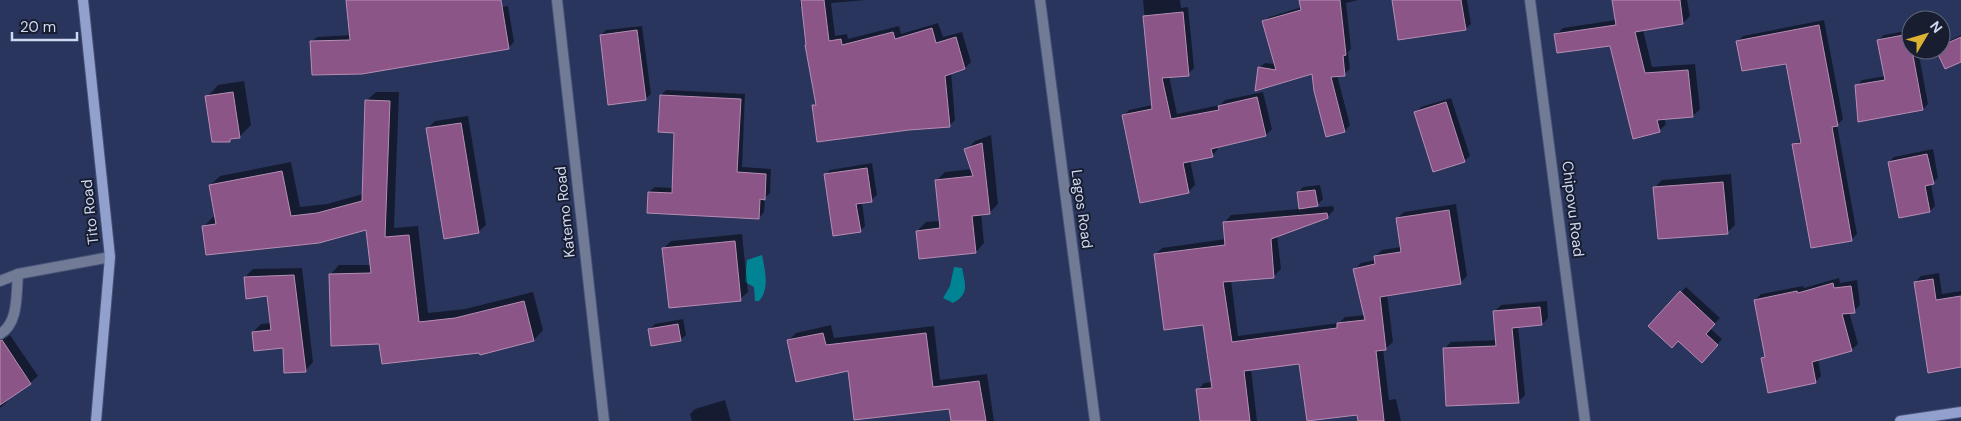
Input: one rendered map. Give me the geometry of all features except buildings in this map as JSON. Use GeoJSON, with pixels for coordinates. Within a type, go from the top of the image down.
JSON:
{"type":"FeatureCollection","features":[{"type":"Feature","properties":{"kind":"main road","name":"Tito Road"},"geometry":{"type":"LineString","coordinates":[[83,0],[110,257],[96,421]]}},
{"type":"Feature","properties":{"kind":"main road"},"geometry":{"type":"LineString","coordinates":[[1900,421],[1961,412]]}},
{"type":"Feature","properties":{"kind":"street","name":"Katemo Road"},"geometry":{"type":"LineString","coordinates":[[557,0],[604,421]]}},
{"type":"Feature","properties":{"kind":"street","name":"Lagos Road"},"geometry":{"type":"LineString","coordinates":[[1040,0],[1095,421]]}},
{"type":"Feature","properties":{"kind":"street","name":"Chipovu Road"},"geometry":{"type":"LineString","coordinates":[[1530,0],[1585,421]]}},
{"type":"Feature","properties":{"kind":"street"},"geometry":{"type":"LineString","coordinates":[[0,281],[18,274],[110,257]]}},
{"type":"Feature","properties":{"kind":"street"},"geometry":{"type":"LineString","coordinates":[[0,334],[7,330],[13,318],[18,274]]}},
{"type":"Feature","properties":{"kind":"shaded area"},"geometry":{"type":"Polygon","coordinates":[[[762,255],[766,285],[759,301],[755,301],[754,287],[745,282],[747,260],[762,255]]]}},
{"type":"Feature","properties":{"kind":"shaded area"},"geometry":{"type":"Polygon","coordinates":[[[954,267],[962,268],[965,288],[962,296],[953,303],[943,298],[950,286],[954,267]]]}}]}
